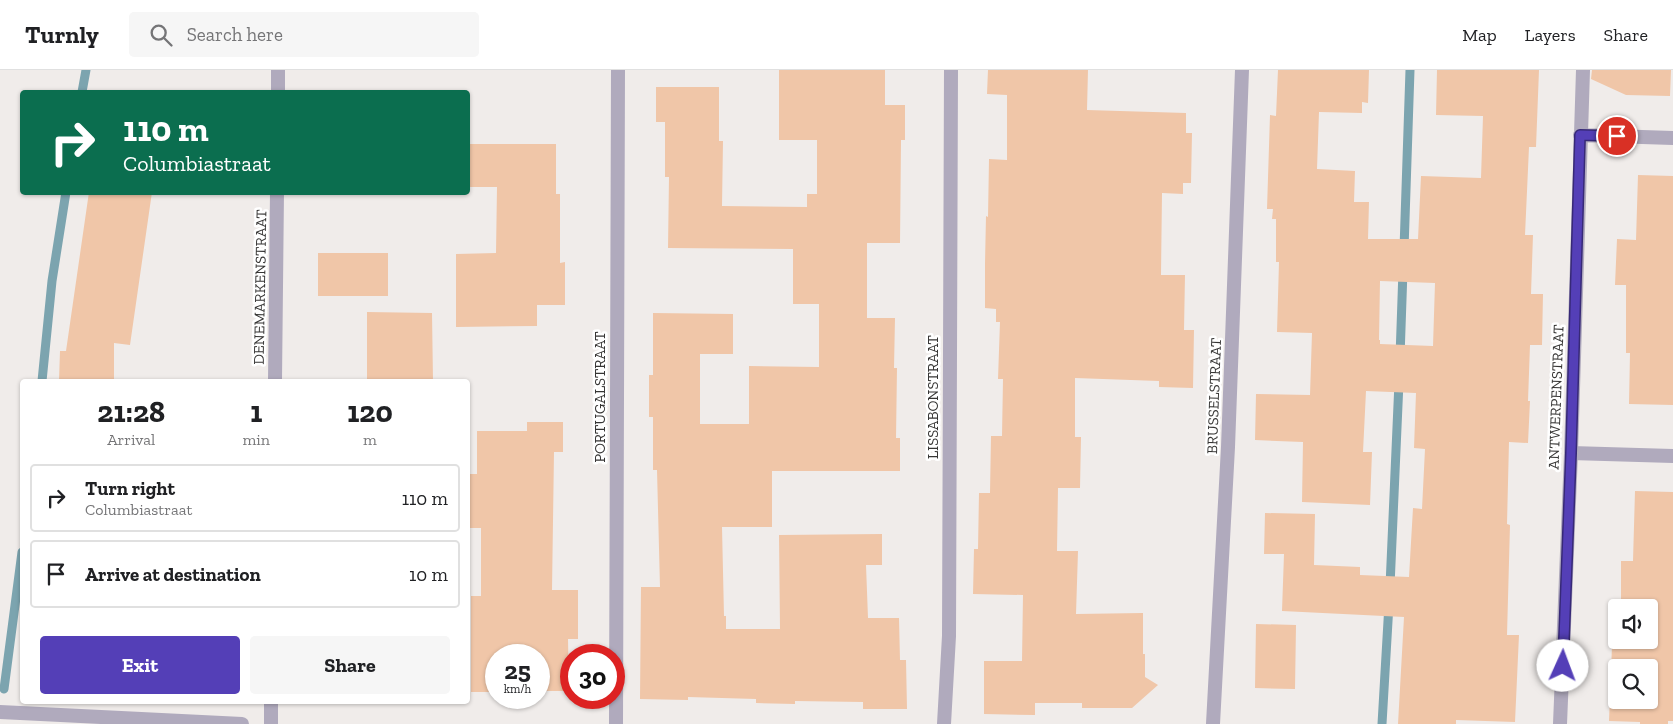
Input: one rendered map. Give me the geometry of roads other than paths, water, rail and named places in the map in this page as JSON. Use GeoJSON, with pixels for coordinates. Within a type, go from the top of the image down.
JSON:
{"type":"FeatureCollection","features":[{"type":"Feature","properties":{"kind":"street"},"geometry":{"type":"LineString","coordinates":[[278,70],[278,90]]}},
{"type":"Feature","properties":{"kind":"street","name":"PORTUGALSTRAAT"},"geometry":{"type":"LineString","coordinates":[[616,724],[618,70]]}},
{"type":"Feature","properties":{"kind":"street","name":"LISSABONSTRAAT"},"geometry":{"type":"LineString","coordinates":[[944,724],[949,626],[951,70]]}},
{"type":"Feature","properties":{"kind":"street","name":"BRUSSELSTRAAT"},"geometry":{"type":"LineString","coordinates":[[1213,724],[1228,447],[1242,70]]}},
{"type":"Feature","properties":{"kind":"street","name":"ANTWERPENSTRAAT"},"geometry":{"type":"LineString","coordinates":[[1560,724],[1583,70]]}},
{"type":"Feature","properties":{"kind":"street"},"geometry":{"type":"LineString","coordinates":[[1580,135],[1673,138]]}},
{"type":"Feature","properties":{"kind":"street","name":"DENEMARKENSTRAAT"},"geometry":{"type":"LineString","coordinates":[[275,379],[277,195]]}},
{"type":"Feature","properties":{"kind":"street"},"geometry":{"type":"LineString","coordinates":[[1571,453],[1673,456]]}},
{"type":"Feature","properties":{"kind":"street"},"geometry":{"type":"LineString","coordinates":[[271,704],[271,724]]}},
{"type":"Feature","properties":{"kind":"street"},"geometry":{"type":"LineString","coordinates":[[0,712],[242,724]]}},
{"type":"Feature","properties":{"kind":"waterway"},"geometry":{"type":"LineString","coordinates":[[82,90],[86,70]]}},
{"type":"Feature","properties":{"kind":"waterway"},"geometry":{"type":"LineString","coordinates":[[1404,249],[1410,70]]}},
{"type":"Feature","properties":{"kind":"waterway"},"geometry":{"type":"LineString","coordinates":[[42,379],[52,281],[66,195]]}},
{"type":"Feature","properties":{"kind":"waterway"},"geometry":{"type":"LineString","coordinates":[[1400,357],[1403,270]]}},
{"type":"Feature","properties":{"kind":"waterway"},"geometry":{"type":"LineString","coordinates":[[1390,586],[1399,382]]}},
{"type":"Feature","properties":{"kind":"waterway"},"geometry":{"type":"LineString","coordinates":[[4,689],[20,567]]}},
{"type":"Feature","properties":{"kind":"waterway"},"geometry":{"type":"LineString","coordinates":[[1382,724],[1389,604]]}}]}
